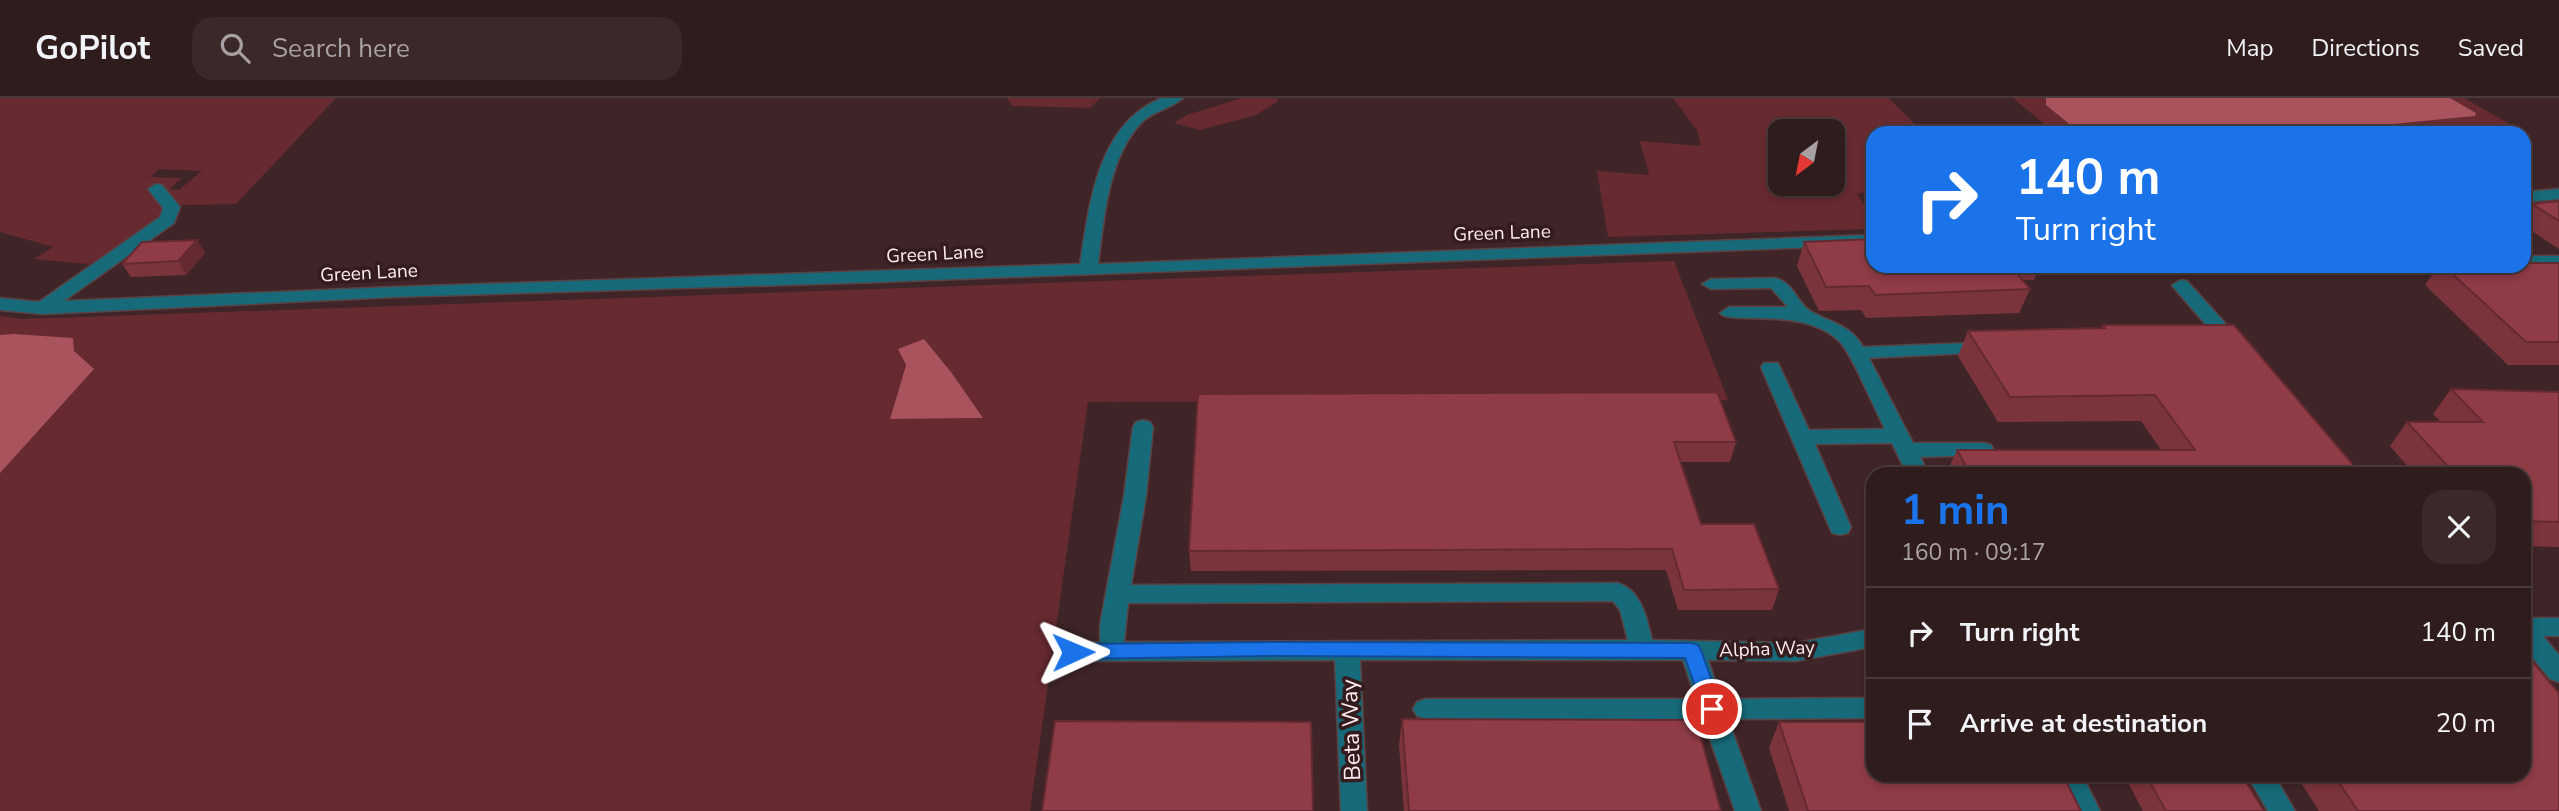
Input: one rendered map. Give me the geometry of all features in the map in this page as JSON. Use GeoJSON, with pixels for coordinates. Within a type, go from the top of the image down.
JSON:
{"type":"FeatureCollection","features":[{"type":"Feature","properties":{"kind":"street"},"geometry":{"type":"LineString","coordinates":[[1087,268],[1101,192],[1121,140],[1133,122],[1147,110],[1175,98]]}},
{"type":"Feature","properties":{"kind":"street"},"geometry":{"type":"LineString","coordinates":[[43,308],[168,219],[172,208],[156,189]]}},
{"type":"Feature","properties":{"kind":"street"},"geometry":{"type":"LineString","coordinates":[[2531,196],[2559,194]]}},
{"type":"Feature","properties":{"kind":"street","name":"Green Lane"},"geometry":{"type":"LineString","coordinates":[[0,304],[43,308],[394,292],[1866,240]]}},
{"type":"Feature","properties":{"kind":"street"},"geometry":{"type":"LineString","coordinates":[[2531,261],[2559,261]]}},
{"type":"Feature","properties":{"kind":"street"},"geometry":{"type":"LineString","coordinates":[[1711,284],[1775,283],[1786,291],[1801,312]]}},
{"type":"Feature","properties":{"kind":"street"},"geometry":{"type":"LineString","coordinates":[[2181,285],[2245,358]]}},
{"type":"Feature","properties":{"kind":"street"},"geometry":{"type":"LineString","coordinates":[[1729,313],[1801,312],[1834,327],[1853,347],[1914,467]]}},
{"type":"Feature","properties":{"kind":"street"},"geometry":{"type":"LineString","coordinates":[[1853,347],[2006,346]]}},
{"type":"Feature","properties":{"kind":"street"},"geometry":{"type":"LineString","coordinates":[[1770,367],[1840,527]]}},
{"type":"Feature","properties":{"kind":"street"},"geometry":{"type":"LineString","coordinates":[[1112,651],[1112,625],[1135,496],[1143,427]]}},
{"type":"Feature","properties":{"kind":"street"},"geometry":{"type":"LineString","coordinates":[[1802,437],[2004,450]]}},
{"type":"Feature","properties":{"kind":"street"},"geometry":{"type":"LineString","coordinates":[[1118,594],[1618,592],[1629,605],[1643,649]]}},
{"type":"Feature","properties":{"kind":"street"},"geometry":{"type":"LineString","coordinates":[[2531,629],[2559,627]]}},
{"type":"Feature","properties":{"kind":"street"},"geometry":{"type":"LineString","coordinates":[[2531,638],[2559,672]]}},
{"type":"Feature","properties":{"kind":"street","name":"Alpha Way"},"geometry":{"type":"LineString","coordinates":[[1073,652],[1348,649],[1796,652],[1866,639]]}},
{"type":"Feature","properties":{"kind":"street","name":"Beta Way"},"geometry":{"type":"LineString","coordinates":[[1348,649],[1354,811]]}},
{"type":"Feature","properties":{"kind":"street"},"geometry":{"type":"LineString","coordinates":[[1692,650],[1748,811]]}},
{"type":"Feature","properties":{"kind":"street"},"geometry":{"type":"LineString","coordinates":[[1426,709],[1866,708]]}},
{"type":"Feature","properties":{"kind":"street"},"geometry":{"type":"LineString","coordinates":[[2072,782],[2087,811]]}},
{"type":"Feature","properties":{"kind":"street"},"geometry":{"type":"LineString","coordinates":[[2264,782],[2282,811]]}},
{"type":"Feature","properties":{"kind":"shaded area"},"geometry":{"type":"Polygon","coordinates":[[[0,98],[336,98],[236,204],[179,205],[110,257],[88,264],[34,259],[53,247],[0,232],[0,98]],[[159,169],[150,177],[182,178],[169,189],[179,190],[202,171],[159,169]]]}},
{"type":"Feature","properties":{"kind":"shaded area"},"geometry":{"type":"Polygon","coordinates":[[[1007,98],[1100,98],[1090,108],[1012,106],[1007,98]]]}},
{"type":"Feature","properties":{"kind":"shaded area"},"geometry":{"type":"Polygon","coordinates":[[[1242,98],[1278,98],[1277,102],[1256,115],[1200,130],[1174,123],[1187,115],[1242,98]]]}},
{"type":"Feature","properties":{"kind":"shaded area"},"geometry":{"type":"Polygon","coordinates":[[[1673,98],[1889,98],[1916,126],[1866,126],[1866,192],[1857,194],[1866,208],[1866,229],[1608,237],[1597,171],[1649,175],[1640,141],[1701,146],[1697,130],[1673,98]]]}},
{"type":"Feature","properties":{"kind":"shaded area"},"geometry":{"type":"Polygon","coordinates":[[[2013,98],[2046,98],[2047,105],[2072,126],[2047,126],[2013,98]]]}},
{"type":"Feature","properties":{"kind":"shaded area"},"geometry":{"type":"Polygon","coordinates":[[[2046,98],[2450,98],[2476,113],[2475,116],[2374,126],[2072,126],[2046,105],[2046,98]]]}},
{"type":"Feature","properties":{"kind":"shaded area"},"geometry":{"type":"Polygon","coordinates":[[[2450,98],[2464,98],[2513,126],[2374,126],[2475,116],[2476,113],[2450,98]]]}},
{"type":"Feature","properties":{"kind":"shaded area"},"geometry":{"type":"Polygon","coordinates":[[[1674,261],[1728,400],[1088,402],[1030,811],[0,811],[0,473],[74,351],[72,338],[0,335],[0,316],[23,319],[1674,261]],[[924,339],[906,364],[890,419],[982,418],[951,372],[924,339]]]}},
{"type":"Feature","properties":{"kind":"shaded area"},"geometry":{"type":"Polygon","coordinates":[[[0,335],[73,338],[74,351],[94,369],[0,473],[0,335]]]}},
{"type":"Feature","properties":{"kind":"shaded area"},"geometry":{"type":"Polygon","coordinates":[[[924,339],[983,418],[890,419],[906,365],[898,349],[924,339]]]}},
{"type":"Feature","properties":{"kind":"building"},"geometry":{"type":"Polygon","coordinates":[[[2559,201],[2559,221],[2532,204],[2559,201]]]}},
{"type":"Feature","properties":{"kind":"building"},"geometry":{"type":"Polygon","coordinates":[[[1866,239],[1866,273],[2017,273],[2030,289],[1875,295],[1869,286],[1826,287],[1804,242],[1866,239]]]}},
{"type":"Feature","properties":{"kind":"building"},"geometry":{"type":"Polygon","coordinates":[[[197,240],[178,261],[122,264],[142,242],[197,240]]]}},
{"type":"Feature","properties":{"kind":"building"},"geometry":{"type":"Polygon","coordinates":[[[2531,263],[2559,263],[2559,342],[2526,342],[2452,273],[2531,273],[2531,263]]]}},
{"type":"Feature","properties":{"kind":"building"},"geometry":{"type":"Polygon","coordinates":[[[2103,325],[2234,325],[2355,467],[1966,467],[1957,450],[2195,450],[2155,395],[2010,397],[1968,331],[2105,328],[2103,325]]]}},
{"type":"Feature","properties":{"kind":"building"},"geometry":{"type":"Polygon","coordinates":[[[2451,389],[2559,392],[2559,522],[2531,521],[2531,467],[2449,467],[2407,422],[2483,422],[2451,389]]]}},
{"type":"Feature","properties":{"kind":"building"},"geometry":{"type":"Polygon","coordinates":[[[1717,392],[1736,442],[1674,442],[1701,524],[1754,524],[1779,589],[1684,590],[1672,549],[1189,551],[1198,394],[1717,392]]]}},
{"type":"Feature","properties":{"kind":"building"},"geometry":{"type":"Polygon","coordinates":[[[2531,660],[2559,693],[2559,811],[2358,811],[2339,782],[2531,782],[2531,660]]]}},
{"type":"Feature","properties":{"kind":"building"},"geometry":{"type":"Polygon","coordinates":[[[1402,719],[1696,720],[1721,811],[1409,811],[1402,719]]]}},
{"type":"Feature","properties":{"kind":"building"},"geometry":{"type":"Polygon","coordinates":[[[1055,721],[1311,722],[1313,811],[1042,811],[1055,721]]]}},
{"type":"Feature","properties":{"kind":"building"},"geometry":{"type":"Polygon","coordinates":[[[1779,722],[1866,722],[1866,782],[2066,782],[2081,811],[1808,811],[1779,722]]]}},
{"type":"Feature","properties":{"kind":"building"},"geometry":{"type":"Polygon","coordinates":[[[2150,782],[2246,782],[2264,811],[2166,811],[2150,782]]]}},
{"type":"Feature","properties":{"kind":"route"},"geometry":{"type":"LineString","coordinates":[[1073,652],[1274,649],[1692,650],[1712,709]]}}]}
